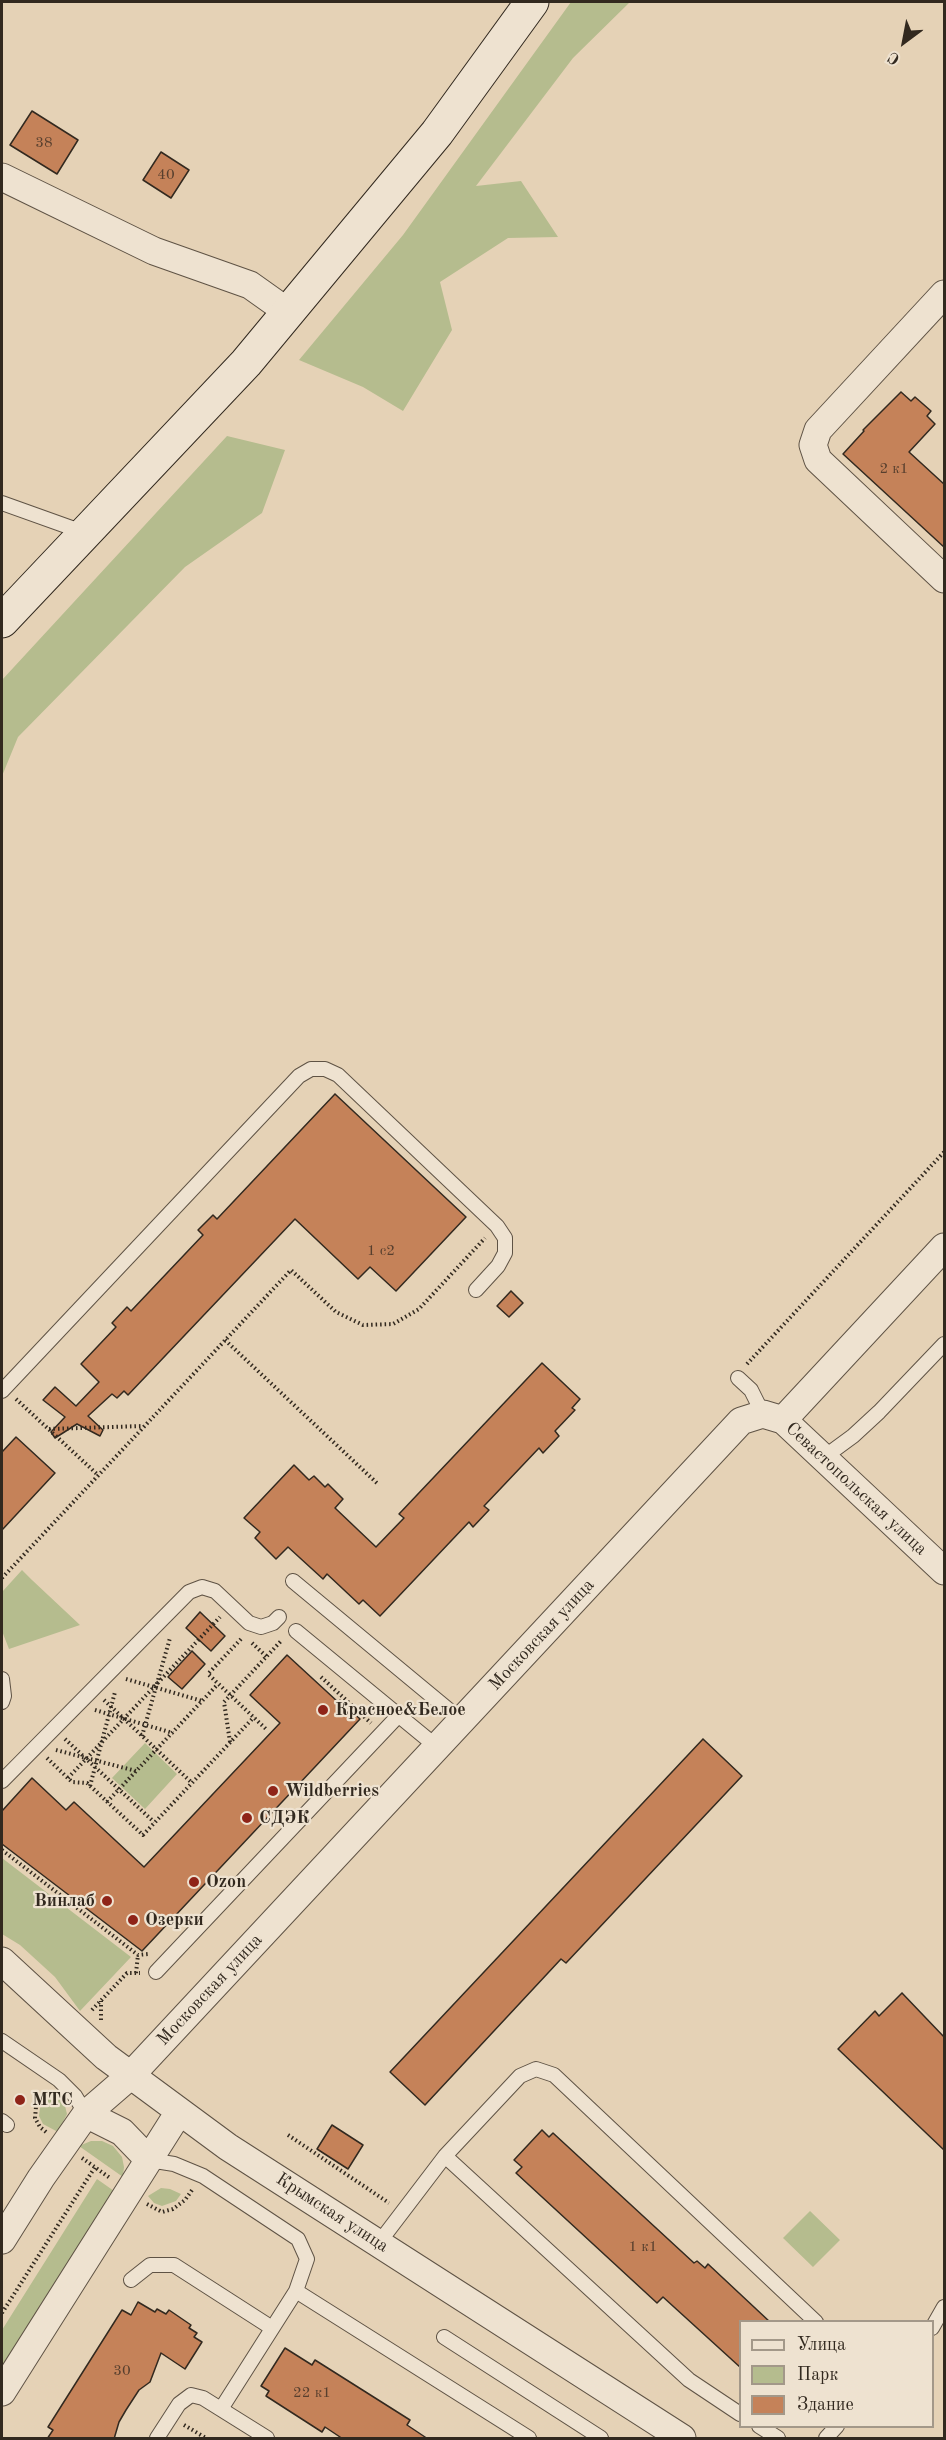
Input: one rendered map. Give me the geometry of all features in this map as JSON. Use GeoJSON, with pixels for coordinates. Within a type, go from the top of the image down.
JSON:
{"type":"FeatureCollection","features":[{"type":"Feature","properties":{"kind":"main road"},"geometry":{"type":"LineString","coordinates":[[2,621],[246,363],[437,133],[532,2]]}},
{"type":"Feature","properties":{"kind":"street"},"geometry":{"type":"LineString","coordinates":[[2,177],[154,250],[250,285],[288,312]]}},
{"type":"Feature","properties":{"kind":"street"},"geometry":{"type":"LineString","coordinates":[[945,294],[818,430],[813,445],[818,460],[945,579]]}},
{"type":"Feature","properties":{"kind":"street","name":"Московская улица"},"geometry":{"type":"LineString","coordinates":[[86,2114],[130,2076],[741,1421],[773,1417],[945,1246]]}},
{"type":"Feature","properties":{"kind":"street","name":"Севастопольская улица"},"geometry":{"type":"LineString","coordinates":[[773,1417],[823,1458],[945,1571]]}},
{"type":"Feature","properties":{"kind":"street","name":"Крымская улица"},"geometry":{"type":"LineString","coordinates":[[2,1961],[90,2044],[228,2147],[682,2439]]}},
{"type":"Feature","properties":{"kind":"street"},"geometry":{"type":"LineString","coordinates":[[2,2392],[179,2112]]}},
{"type":"Feature","properties":{"kind":"street"},"geometry":{"type":"LineString","coordinates":[[2,2240],[41,2178],[86,2114],[122,2132],[149,2160]]}},
{"type":"Feature","properties":{"kind":"lane"},"geometry":{"type":"LineString","coordinates":[[2,503],[86,533]]}},
{"type":"Feature","properties":{"kind":"lane"},"geometry":{"type":"LineString","coordinates":[[3,1389],[299,1076],[311,1069],[326,1069],[338,1075],[497,1226],[505,1238],[505,1253],[498,1266],[476,1290]]}},
{"type":"Feature","properties":{"kind":"lane"},"geometry":{"type":"LineString","coordinates":[[823,1458],[853,1436],[879,1412],[945,1344]]}},
{"type":"Feature","properties":{"kind":"lane"},"geometry":{"type":"LineString","coordinates":[[738,1378],[773,1417]]}},
{"type":"Feature","properties":{"kind":"lane"},"geometry":{"type":"LineString","coordinates":[[293,1581],[462,1721]]}},
{"type":"Feature","properties":{"kind":"lane"},"geometry":{"type":"LineString","coordinates":[[2,1781],[97,1694],[189,1592],[202,1587],[215,1591],[249,1623],[261,1627],[273,1623],[279,1617]]}},
{"type":"Feature","properties":{"kind":"lane"},"geometry":{"type":"LineString","coordinates":[[296,1631],[437,1747]]}},
{"type":"Feature","properties":{"kind":"lane"},"geometry":{"type":"LineString","coordinates":[[2,1679],[4,1696],[2,1702]]}},
{"type":"Feature","properties":{"kind":"lane"},"geometry":{"type":"LineString","coordinates":[[156,1972],[399,1715]]}},
{"type":"Feature","properties":{"kind":"lane"},"geometry":{"type":"LineString","coordinates":[[2,2041],[58,2080],[75,2096],[86,2114]]}},
{"type":"Feature","properties":{"kind":"lane"},"geometry":{"type":"LineString","coordinates":[[378,2244],[445,2156],[520,2076],[536,2069],[554,2075],[814,2320]]}},
{"type":"Feature","properties":{"kind":"lane"},"geometry":{"type":"LineString","coordinates":[[445,2156],[689,2380],[739,2413]]}},
{"type":"Feature","properties":{"kind":"lane"},"geometry":{"type":"LineString","coordinates":[[149,2160],[174,2164],[203,2176],[298,2239],[307,2259],[296,2291],[221,2409]]}},
{"type":"Feature","properties":{"kind":"lane"},"geometry":{"type":"LineString","coordinates":[[131,2280],[150,2265],[174,2265],[272,2328]]}},
{"type":"Feature","properties":{"kind":"lane"},"geometry":{"type":"LineString","coordinates":[[296,2291],[529,2439]]}},
{"type":"Feature","properties":{"kind":"lane"},"geometry":{"type":"LineString","coordinates":[[934,2326],[945,2307]]}},
{"type":"Feature","properties":{"kind":"lane"},"geometry":{"type":"LineString","coordinates":[[444,2337],[601,2439]]}},
{"type":"Feature","properties":{"kind":"lane"},"geometry":{"type":"LineString","coordinates":[[157,2439],[179,2404],[190,2395],[203,2398],[267,2439]]}},
{"type":"Feature","properties":{"kind":"lane"},"geometry":{"type":"LineString","coordinates":[[761,2428],[778,2439]]}},
{"type":"Feature","properties":{"kind":"path"},"geometry":{"type":"LineString","coordinates":[[753,1356],[945,1152]]}},
{"type":"Feature","properties":{"kind":"path"},"geometry":{"type":"LineString","coordinates":[[2,1578],[291,1270],[336,1312],[363,1325],[393,1324],[419,1309],[497,1226]]}},
{"type":"Feature","properties":{"kind":"path"},"geometry":{"type":"LineString","coordinates":[[225,1340],[379,1485]]}},
{"type":"Feature","properties":{"kind":"path"},"geometry":{"type":"LineString","coordinates":[[3,1389],[98,1475]]}},
{"type":"Feature","properties":{"kind":"path"},"geometry":{"type":"LineString","coordinates":[[48,1429],[144,1426]]}},
{"type":"Feature","properties":{"kind":"path"},"geometry":{"type":"LineString","coordinates":[[216,1609],[229,1622]]}},
{"type":"Feature","properties":{"kind":"path"},"geometry":{"type":"LineString","coordinates":[[68,1778],[222,1614]]}},
{"type":"Feature","properties":{"kind":"path"},"geometry":{"type":"LineString","coordinates":[[142,1736],[173,1627]]}},
{"type":"Feature","properties":{"kind":"path"},"geometry":{"type":"LineString","coordinates":[[266,1729],[208,1674],[244,1635],[267,1657]]}},
{"type":"Feature","properties":{"kind":"path"},"geometry":{"type":"LineString","coordinates":[[230,1742],[224,1702],[282,1640]]}},
{"type":"Feature","properties":{"kind":"path"},"geometry":{"type":"LineString","coordinates":[[131,1669],[118,1682],[97,1694],[91,1709],[173,1733]]}},
{"type":"Feature","properties":{"kind":"path"},"geometry":{"type":"LineString","coordinates":[[122,1678],[203,1701]]}},
{"type":"Feature","properties":{"kind":"path"},"geometry":{"type":"LineString","coordinates":[[90,1786],[118,1682]]}},
{"type":"Feature","properties":{"kind":"path"},"geometry":{"type":"LineString","coordinates":[[107,1802],[218,1684]]}},
{"type":"Feature","properties":{"kind":"path"},"geometry":{"type":"LineString","coordinates":[[97,1694],[192,1783]]}},
{"type":"Feature","properties":{"kind":"path"},"geometry":{"type":"LineString","coordinates":[[45,1756],[72,1782],[87,1783],[142,1835],[254,1717]]}},
{"type":"Feature","properties":{"kind":"path"},"geometry":{"type":"LineString","coordinates":[[38,1763],[70,1730]]}},
{"type":"Feature","properties":{"kind":"path"},"geometry":{"type":"LineString","coordinates":[[64,1737],[154,1822]]}},
{"type":"Feature","properties":{"kind":"path"},"geometry":{"type":"LineString","coordinates":[[51,1749],[136,1771]]}},
{"type":"Feature","properties":{"kind":"path"},"geometry":{"type":"LineString","coordinates":[[2,1850],[138,1955],[152,1954]]}},
{"type":"Feature","properties":{"kind":"path"},"geometry":{"type":"LineString","coordinates":[[136,1973],[138,1955]]}},
{"type":"Feature","properties":{"kind":"path"},"geometry":{"type":"LineString","coordinates":[[90,2012],[127,1973],[156,1972]]}},
{"type":"Feature","properties":{"kind":"path"},"geometry":{"type":"LineString","coordinates":[[49,2134],[40,2127],[35,2118],[36,2107],[58,2080]]}},
{"type":"Feature","properties":{"kind":"path"},"geometry":{"type":"LineString","coordinates":[[288,2135],[402,2212]]}},
{"type":"Feature","properties":{"kind":"path"},"geometry":{"type":"LineString","coordinates":[[74,2152],[118,2184]]}},
{"type":"Feature","properties":{"kind":"path"},"geometry":{"type":"LineString","coordinates":[[2,2313],[95,2167]]}},
{"type":"Feature","properties":{"kind":"path"},"geometry":{"type":"LineString","coordinates":[[141,2200],[162,2212],[173,2209],[185,2200],[203,2176]]}},
{"type":"Feature","properties":{"kind":"path"},"geometry":{"type":"LineString","coordinates":[[171,2416],[206,2439]]}},
{"type":"Feature","properties":{"kind":"green space"},"geometry":{"type":"Polygon","coordinates":[[[571,2],[630,2],[573,58],[476,186],[521,181],[558,237],[508,238],[440,282],[452,330],[403,411],[363,387],[299,360],[403,235],[571,2]]]}},
{"type":"Feature","properties":{"kind":"green space"},"geometry":{"type":"Polygon","coordinates":[[[227,436],[285,450],[262,513],[185,567],[18,737],[2,776],[2,680],[227,436]]]}},
{"type":"Feature","properties":{"kind":"green space"},"geometry":{"type":"Polygon","coordinates":[[[22,1570],[80,1625],[9,1649],[2,1631],[2,1592],[22,1570]]]}},
{"type":"Feature","properties":{"kind":"green space"},"geometry":{"type":"Polygon","coordinates":[[[145,1743],[177,1774],[145,1809],[112,1778],[145,1743]]]}},
{"type":"Feature","properties":{"kind":"green space"},"geometry":{"type":"Polygon","coordinates":[[[2,1858],[131,1957],[80,2011],[55,1977],[20,1945],[2,1934],[2,1858]]]}},
{"type":"Feature","properties":{"kind":"green space"},"geometry":{"type":"Polygon","coordinates":[[[57,2091],[64,2102],[67,2114],[58,2132],[43,2124],[39,2116],[44,2100],[57,2091]]]}},
{"type":"Feature","properties":{"kind":"green space"},"geometry":{"type":"Polygon","coordinates":[[[91,2141],[102,2141],[113,2146],[122,2157],[123,2177],[79,2146],[91,2141]]]}},
{"type":"Feature","properties":{"kind":"green space"},"geometry":{"type":"Polygon","coordinates":[[[97,2179],[114,2191],[2,2367],[2,2330],[97,2179]]]}},
{"type":"Feature","properties":{"kind":"green space"},"geometry":{"type":"Polygon","coordinates":[[[161,2188],[181,2194],[176,2201],[162,2206],[154,2203],[148,2196],[161,2188]]]}},
{"type":"Feature","properties":{"kind":"green space"},"geometry":{"type":"Polygon","coordinates":[[[810,2211],[840,2240],[813,2267],[783,2238],[810,2211]]]}},
{"type":"Feature","properties":{"kind":"building"},"geometry":{"type":"Polygon","coordinates":[[[32,111],[78,140],[57,174],[10,145],[32,111]]]}},
{"type":"Feature","properties":{"kind":"building"},"geometry":{"type":"Polygon","coordinates":[[[161,152],[189,170],[171,198],[143,180],[161,152]]]}},
{"type":"Feature","properties":{"kind":"building"},"geometry":{"type":"Polygon","coordinates":[[[901,392],[911,401],[915,397],[931,411],[927,416],[935,424],[909,452],[945,485],[945,548],[843,454],[901,392]]]}},
{"type":"Feature","properties":{"kind":"building"},"geometry":{"type":"Polygon","coordinates":[[[335,1094],[466,1217],[396,1291],[370,1267],[358,1279],[295,1219],[128,1395],[124,1391],[117,1398],[112,1394],[88,1416],[103,1430],[100,1436],[77,1424],[55,1438],[51,1432],[65,1417],[43,1400],[55,1387],[76,1406],[99,1382],[81,1364],[116,1327],[112,1323],[127,1307],[131,1311],[203,1235],[198,1230],[213,1215],[217,1219],[335,1094]]]}},
{"type":"Feature","properties":{"kind":"building"},"geometry":{"type":"Polygon","coordinates":[[[511,1291],[523,1303],[509,1317],[497,1306],[511,1291]]]}},
{"type":"Feature","properties":{"kind":"building"},"geometry":{"type":"Polygon","coordinates":[[[542,1363],[580,1399],[572,1408],[575,1410],[555,1431],[559,1436],[543,1453],[539,1448],[484,1506],[489,1510],[473,1527],[469,1522],[380,1616],[363,1600],[359,1604],[327,1574],[323,1579],[288,1547],[276,1559],[255,1538],[260,1532],[244,1518],[294,1465],[309,1480],[314,1476],[325,1487],[328,1484],[343,1499],[335,1508],[376,1547],[404,1518],[399,1514],[542,1363]]]}},
{"type":"Feature","properties":{"kind":"building"},"geometry":{"type":"Polygon","coordinates":[[[16,1437],[55,1473],[2,1530],[2,1452],[16,1437]]]}},
{"type":"Feature","properties":{"kind":"building"},"geometry":{"type":"Polygon","coordinates":[[[200,1612],[225,1636],[211,1651],[186,1628],[200,1612]]]}},
{"type":"Feature","properties":{"kind":"building"},"geometry":{"type":"Polygon","coordinates":[[[192,1651],[205,1664],[182,1689],[168,1677],[192,1651]]]}},
{"type":"Feature","properties":{"kind":"building"},"geometry":{"type":"Polygon","coordinates":[[[287,1655],[360,1719],[142,1951],[2,1844],[2,1811],[32,1778],[66,1810],[74,1802],[144,1867],[280,1723],[250,1695],[287,1655]]]}},
{"type":"Feature","properties":{"kind":"building"},"geometry":{"type":"Polygon","coordinates":[[[703,1739],[742,1776],[566,1963],[561,1959],[425,2105],[390,2072],[703,1739]]]}},
{"type":"Feature","properties":{"kind":"building"},"geometry":{"type":"Polygon","coordinates":[[[902,1993],[945,2038],[945,2151],[838,2049],[875,2011],[879,2016],[902,1993]]]}},
{"type":"Feature","properties":{"kind":"building"},"geometry":{"type":"Polygon","coordinates":[[[332,2125],[363,2145],[348,2169],[317,2149],[332,2125]]]}},
{"type":"Feature","properties":{"kind":"building"},"geometry":{"type":"Polygon","coordinates":[[[542,2130],[549,2137],[553,2133],[694,2263],[697,2261],[705,2268],[708,2264],[768,2320],[739,2320],[739,2366],[663,2297],[657,2303],[516,2173],[522,2167],[514,2160],[542,2130]]]}},
{"type":"Feature","properties":{"kind":"building"},"geometry":{"type":"Polygon","coordinates":[[[138,2302],[155,2312],[157,2309],[166,2314],[169,2310],[191,2325],[189,2328],[197,2333],[194,2337],[202,2342],[185,2369],[161,2353],[150,2382],[139,2390],[126,2410],[119,2422],[114,2439],[47,2439],[53,2430],[48,2427],[122,2310],[131,2315],[138,2302]]]}},
{"type":"Feature","properties":{"kind":"building"},"geometry":{"type":"Polygon","coordinates":[[[285,2348],[312,2365],[315,2360],[410,2420],[407,2425],[428,2439],[343,2439],[325,2427],[322,2432],[266,2396],[269,2391],[261,2386],[285,2348]]]}},
{"type":"Feature","properties":{"kind":"place","name":"Красное&Белое"},"geometry":{"type":"Point","coordinates":[323,1710]}},
{"type":"Feature","properties":{"kind":"place","name":"Wildberries"},"geometry":{"type":"Point","coordinates":[273,1791]}},
{"type":"Feature","properties":{"kind":"place","name":"СДЭК"},"geometry":{"type":"Point","coordinates":[247,1818]}},
{"type":"Feature","properties":{"kind":"place","name":"Ozon"},"geometry":{"type":"Point","coordinates":[194,1882]}},
{"type":"Feature","properties":{"kind":"place","name":"Винлаб"},"geometry":{"type":"Point","coordinates":[107,1901]}},
{"type":"Feature","properties":{"kind":"place","name":"Озерки"},"geometry":{"type":"Point","coordinates":[133,1920]}},
{"type":"Feature","properties":{"kind":"place","name":"МТС"},"geometry":{"type":"Point","coordinates":[20,2100]}}]}
